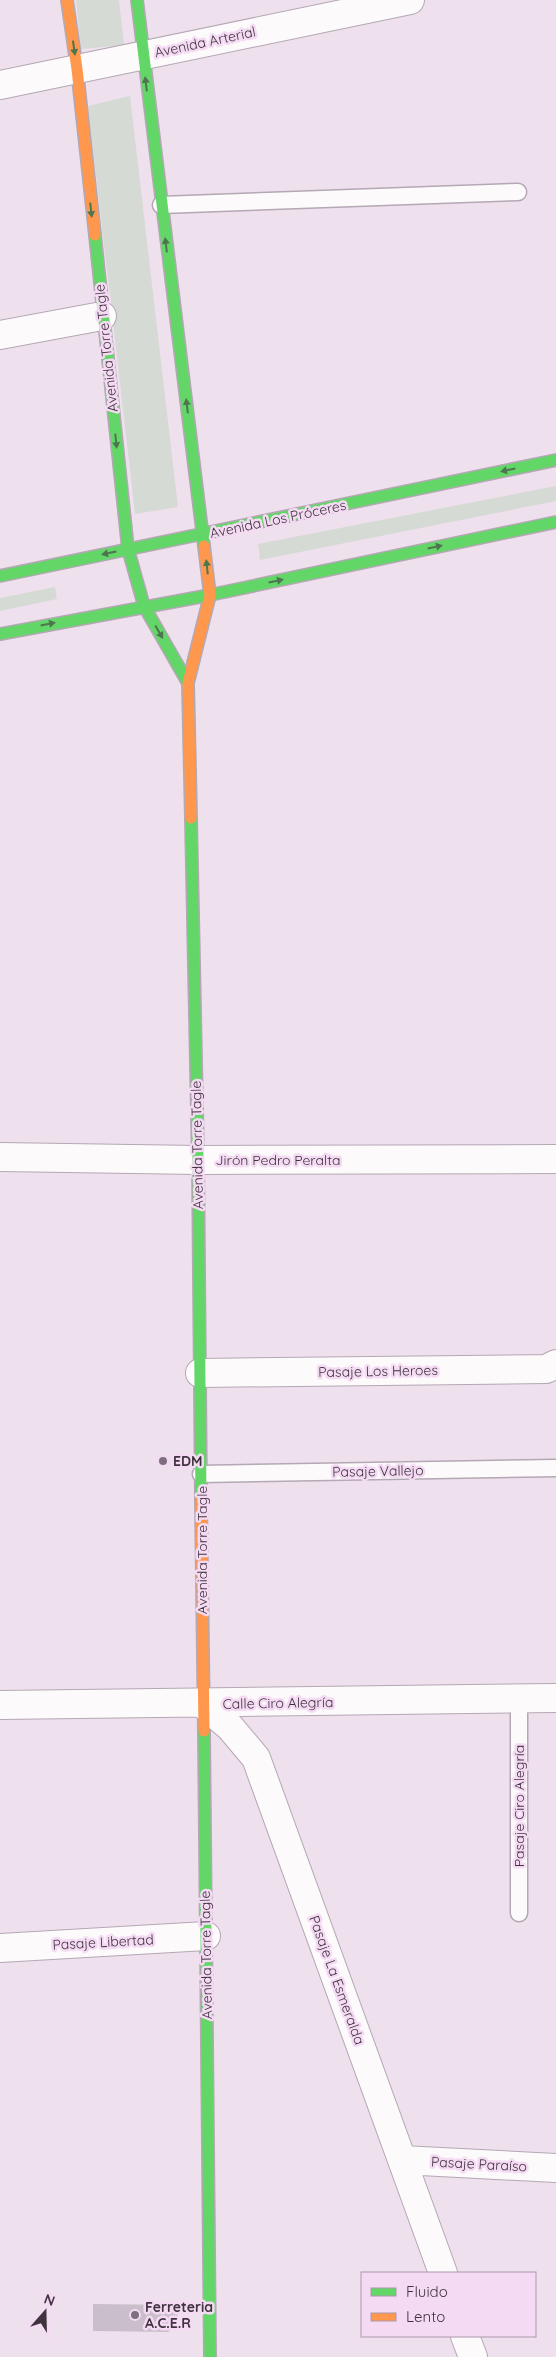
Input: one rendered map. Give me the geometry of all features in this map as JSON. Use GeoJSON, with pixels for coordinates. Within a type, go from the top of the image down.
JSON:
{"type":"FeatureCollection","features":[{"type":"Feature","properties":{"kind":"street","name":"Avenida Torre Tagle"},"geometry":{"type":"LineString","coordinates":[[67,0],[128,549],[144,606],[188,683]]}},
{"type":"Feature","properties":{"kind":"street","name":"Avenida Torre Tagle"},"geometry":{"type":"LineString","coordinates":[[136,0],[204,534],[210,595],[188,683],[198,1160],[210,2357]]}},
{"type":"Feature","properties":{"kind":"street","name":"Avenida Arterial"},"geometry":{"type":"LineString","coordinates":[[0,85],[410,0]]}},
{"type":"Feature","properties":{"kind":"street"},"geometry":{"type":"LineString","coordinates":[[0,335],[102,316]]}},
{"type":"Feature","properties":{"kind":"street","name":"Avenida Los Próceres"},"geometry":{"type":"LineString","coordinates":[[0,576],[556,460]]}},
{"type":"Feature","properties":{"kind":"street"},"geometry":{"type":"LineString","coordinates":[[0,634],[210,595],[556,522]]}},
{"type":"Feature","properties":{"kind":"street","name":"Jirón Pedro Peralta"},"geometry":{"type":"LineString","coordinates":[[0,1157],[556,1163]]}},
{"type":"Feature","properties":{"kind":"street","name":"Pasaje Los Heroes"},"geometry":{"type":"LineString","coordinates":[[200,1373],[546,1369],[556,1364]]}},
{"type":"Feature","properties":{"kind":"street","name":"Calle Ciro Alegría"},"geometry":{"type":"LineString","coordinates":[[0,1705],[203,1704],[556,1698]]}},
{"type":"Feature","properties":{"kind":"street","name":"Pasaje La Esmeralda"},"geometry":{"type":"LineString","coordinates":[[203,1704],[230,1727],[256,1758],[443,2272]]}},
{"type":"Feature","properties":{"kind":"street","name":"Pasaje Libertad"},"geometry":{"type":"LineString","coordinates":[[0,1948],[206,1936]]}},
{"type":"Feature","properties":{"kind":"street","name":"Pasaje Paraíso"},"geometry":{"type":"LineString","coordinates":[[402,2160],[556,2168]]}},
{"type":"Feature","properties":{"kind":"street"},"geometry":{"type":"LineString","coordinates":[[466,2337],[473,2357]]}},
{"type":"Feature","properties":{"kind":"lane"},"geometry":{"type":"LineString","coordinates":[[161,205],[518,192]]}},
{"type":"Feature","properties":{"kind":"lane","name":"Pasaje Vallejo"},"geometry":{"type":"LineString","coordinates":[[201,1474],[556,1468]]}},
{"type":"Feature","properties":{"kind":"lane","name":"Pasaje Ciro Alegría"},"geometry":{"type":"LineString","coordinates":[[519,1699],[519,1913]]}},
{"type":"Feature","properties":{"kind":"shaded area"},"geometry":{"type":"Polygon","coordinates":[[[76,0],[119,0],[124,45],[81,49],[76,0]]]}},
{"type":"Feature","properties":{"kind":"shaded area"},"geometry":{"type":"Polygon","coordinates":[[[130,96],[178,507],[135,514],[88,106],[130,96]]]}},
{"type":"Feature","properties":{"kind":"shaded area"},"geometry":{"type":"Polygon","coordinates":[[[556,486],[556,501],[260,560],[258,544],[556,486]]]}},
{"type":"Feature","properties":{"kind":"shaded area"},"geometry":{"type":"Polygon","coordinates":[[[55,587],[57,599],[0,611],[0,598],[55,587]]]}},
{"type":"Feature","properties":{"kind":"building","name":"Ferreteria A.C.E.R"},"geometry":{"type":"Polygon","coordinates":[[[93,2304],[178,2305],[178,2324],[168,2332],[93,2331],[93,2304]]]}},
{"type":"Feature","properties":{"kind":"traffic: fast"},"geometry":{"type":"LineString","coordinates":[[137,0],[204,546]]}},
{"type":"Feature","properties":{"kind":"traffic: fast"},"geometry":{"type":"LineString","coordinates":[[95,235],[128,549],[144,606],[188,683]]}},
{"type":"Feature","properties":{"kind":"traffic: fast"},"geometry":{"type":"LineString","coordinates":[[0,576],[556,460]]}},
{"type":"Feature","properties":{"kind":"traffic: fast"},"geometry":{"type":"LineString","coordinates":[[0,634],[210,595],[556,522]]}},
{"type":"Feature","properties":{"kind":"traffic: fast"},"geometry":{"type":"LineString","coordinates":[[191,818],[198,1160],[201,1499]]}},
{"type":"Feature","properties":{"kind":"traffic: fast"},"geometry":{"type":"LineString","coordinates":[[204,1731],[210,2357]]}},
{"type":"Feature","properties":{"kind":"traffic: slow"},"geometry":{"type":"LineString","coordinates":[[67,0],[77,69],[95,235]]}},
{"type":"Feature","properties":{"kind":"traffic: slow"},"geometry":{"type":"LineString","coordinates":[[191,818],[188,683],[210,595],[204,546]]}},
{"type":"Feature","properties":{"kind":"traffic: slow"},"geometry":{"type":"LineString","coordinates":[[201,1499],[204,1731]]}},
{"type":"Feature","properties":{"kind":"place","name":"EDM"},"geometry":{"type":"Point","coordinates":[163,1461]}},
{"type":"Feature","properties":{"kind":"place","name":"Ferreteria A.C.E.R"},"geometry":{"type":"Point","coordinates":[135,2315]}}]}
